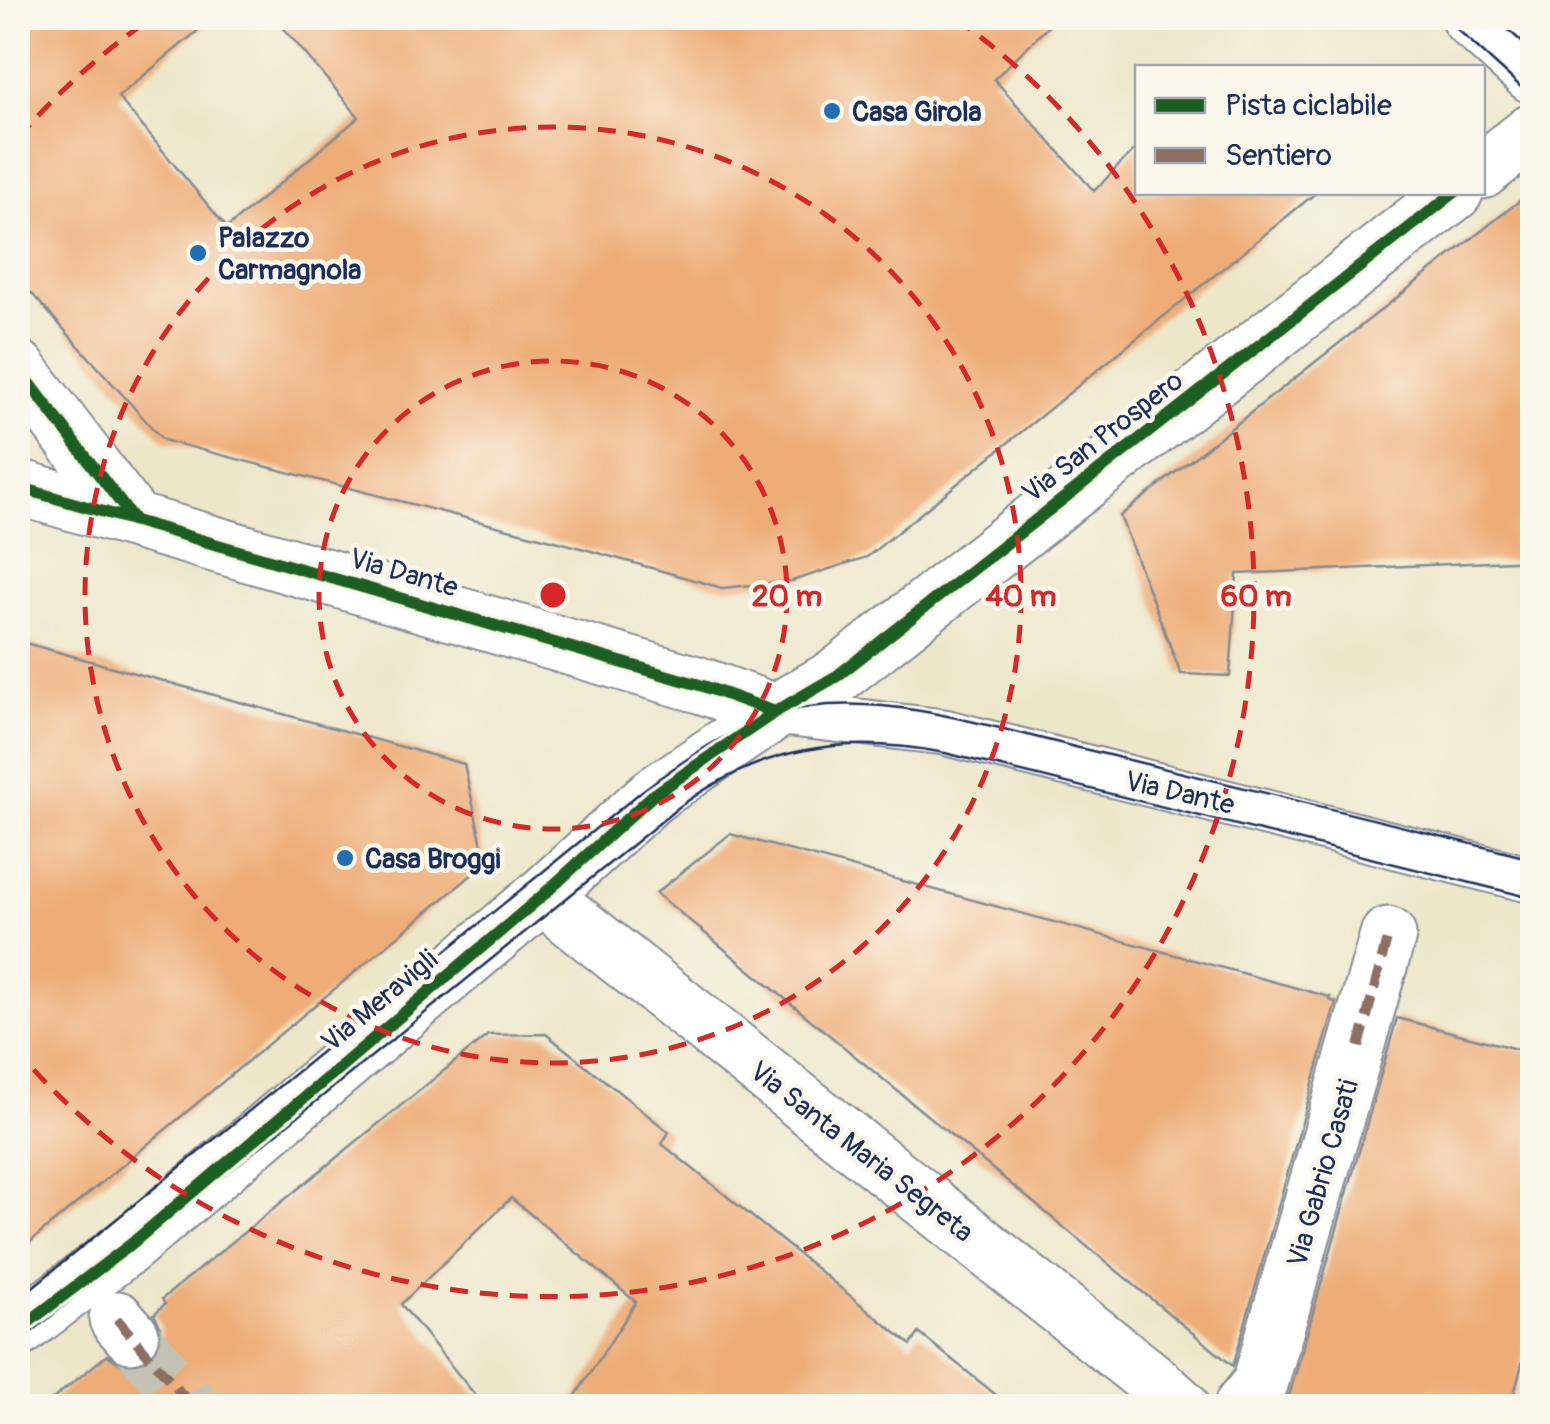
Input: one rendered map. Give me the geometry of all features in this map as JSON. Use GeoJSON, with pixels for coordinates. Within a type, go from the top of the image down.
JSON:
{"type":"FeatureCollection","features":[{"type":"Feature","properties":{"kind":"street"},"geometry":{"type":"LineString","coordinates":[[1469,18],[1532,75]]}},
{"type":"Feature","properties":{"kind":"street"},"geometry":{"type":"LineString","coordinates":[[1485,169],[1532,132]]}},
{"type":"Feature","properties":{"kind":"street","name":"Via San Prospero"},"geometry":{"type":"LineString","coordinates":[[775,712],[837,676],[1451,195]]}},
{"type":"Feature","properties":{"kind":"street"},"geometry":{"type":"LineString","coordinates":[[18,368],[133,519]]}},
{"type":"Feature","properties":{"kind":"street","name":"Via Dante"},"geometry":{"type":"LineString","coordinates":[[18,488],[703,686],[775,712]]}},
{"type":"Feature","properties":{"kind":"street","name":"Via Meravigli"},"geometry":{"type":"LineString","coordinates":[[18,1330],[130,1245],[542,896],[652,796],[775,712]]}},
{"type":"Feature","properties":{"kind":"street","name":"Via Santa Maria Segreta"},"geometry":{"type":"LineString","coordinates":[[542,896],[1181,1406]]}},
{"type":"Feature","properties":{"kind":"street","name":"Via Gabrio Casati"},"geometry":{"type":"LineString","coordinates":[[1242,1406],[1260,1384],[1388,934]]}},
{"type":"Feature","properties":{"kind":"lane","name":"Via Dante"},"geometry":{"type":"LineString","coordinates":[[775,712],[944,732],[1532,880]]}},
{"type":"Feature","properties":{"kind":"building"},"geometry":{"type":"Polygon","coordinates":[[[18,18],[213,18],[118,97],[227,228],[359,117],[275,18],[1057,18],[994,79],[1094,191],[1135,149],[1135,195],[1313,195],[867,557],[792,581],[722,588],[163,440],[18,278],[18,18]]]}},
{"type":"Feature","properties":{"kind":"building"},"geometry":{"type":"Polygon","coordinates":[[[1532,191],[1532,560],[1237,574],[1230,676],[1181,674],[1120,516],[1532,191]]]}},
{"type":"Feature","properties":{"kind":"building","name":"Casa Broggi"},"geometry":{"type":"Polygon","coordinates":[[[18,641],[464,764],[486,863],[18,1252],[18,641]]]}},
{"type":"Feature","properties":{"kind":"building"},"geometry":{"type":"Polygon","coordinates":[[[730,834],[1330,997],[1336,1002],[1233,1366],[656,893],[730,834]]]}},
{"type":"Feature","properties":{"kind":"building"},"geometry":{"type":"Polygon","coordinates":[[[1397,1018],[1532,1053],[1532,1324],[1511,1406],[1282,1406],[1290,1393],[1397,1018]]]}},
{"type":"Feature","properties":{"kind":"building"},"geometry":{"type":"Polygon","coordinates":[[[546,1034],[669,1132],[662,1144],[911,1345],[919,1333],[1010,1406],[569,1406],[636,1302],[511,1198],[401,1304],[484,1406],[44,1406],[107,1355],[122,1365],[138,1365],[151,1359],[161,1344],[161,1328],[154,1314],[165,1304],[162,1299],[488,1035],[546,1034]]]}},
{"type":"Feature","properties":{"kind":"tunnel"},"geometry":{"type":"LineString","coordinates":[[131,1335],[192,1406]]}},
{"type":"Feature","properties":{"kind":"tram line"},"geometry":{"type":"LineString","coordinates":[[1445,18],[1532,97]]}},
{"type":"Feature","properties":{"kind":"tram line"},"geometry":{"type":"LineString","coordinates":[[1495,18],[1532,51]]}},
{"type":"Feature","properties":{"kind":"tram line"},"geometry":{"type":"LineString","coordinates":[[18,1299],[642,791],[741,728],[786,712],[843,705],[948,716],[1532,859]]}},
{"type":"Feature","properties":{"kind":"tram line"},"geometry":{"type":"LineString","coordinates":[[18,1343],[679,807],[710,786],[773,758],[806,750],[873,745],[945,753],[1532,898]]}},
{"type":"Feature","properties":{"kind":"marked path"},"geometry":{"type":"LineString","coordinates":[[1359,1047],[1388,935]]}},
{"type":"Feature","properties":{"kind":"marked path"},"geometry":{"type":"LineString","coordinates":[[117,1319],[192,1406]]}},
{"type":"Feature","properties":{"kind":"cycle path"},"geometry":{"type":"LineString","coordinates":[[18,1330],[130,1245],[542,896],[652,796],[775,712],[837,676],[1451,195]]}},
{"type":"Feature","properties":{"kind":"cycle path"},"geometry":{"type":"LineString","coordinates":[[18,368],[133,519]]}},
{"type":"Feature","properties":{"kind":"cycle path"},"geometry":{"type":"LineString","coordinates":[[18,487],[703,686],[775,712]]}},
{"type":"Feature","properties":{"kind":"place","name":"Casa Girola"},"geometry":{"type":"Point","coordinates":[832,111]}},
{"type":"Feature","properties":{"kind":"place","name":"Palazzo Carmagnola"},"geometry":{"type":"Point","coordinates":[198,253]}},
{"type":"Feature","properties":{"kind":"place","name":"Casa Broggi"},"geometry":{"type":"Point","coordinates":[345,858]}}]}
